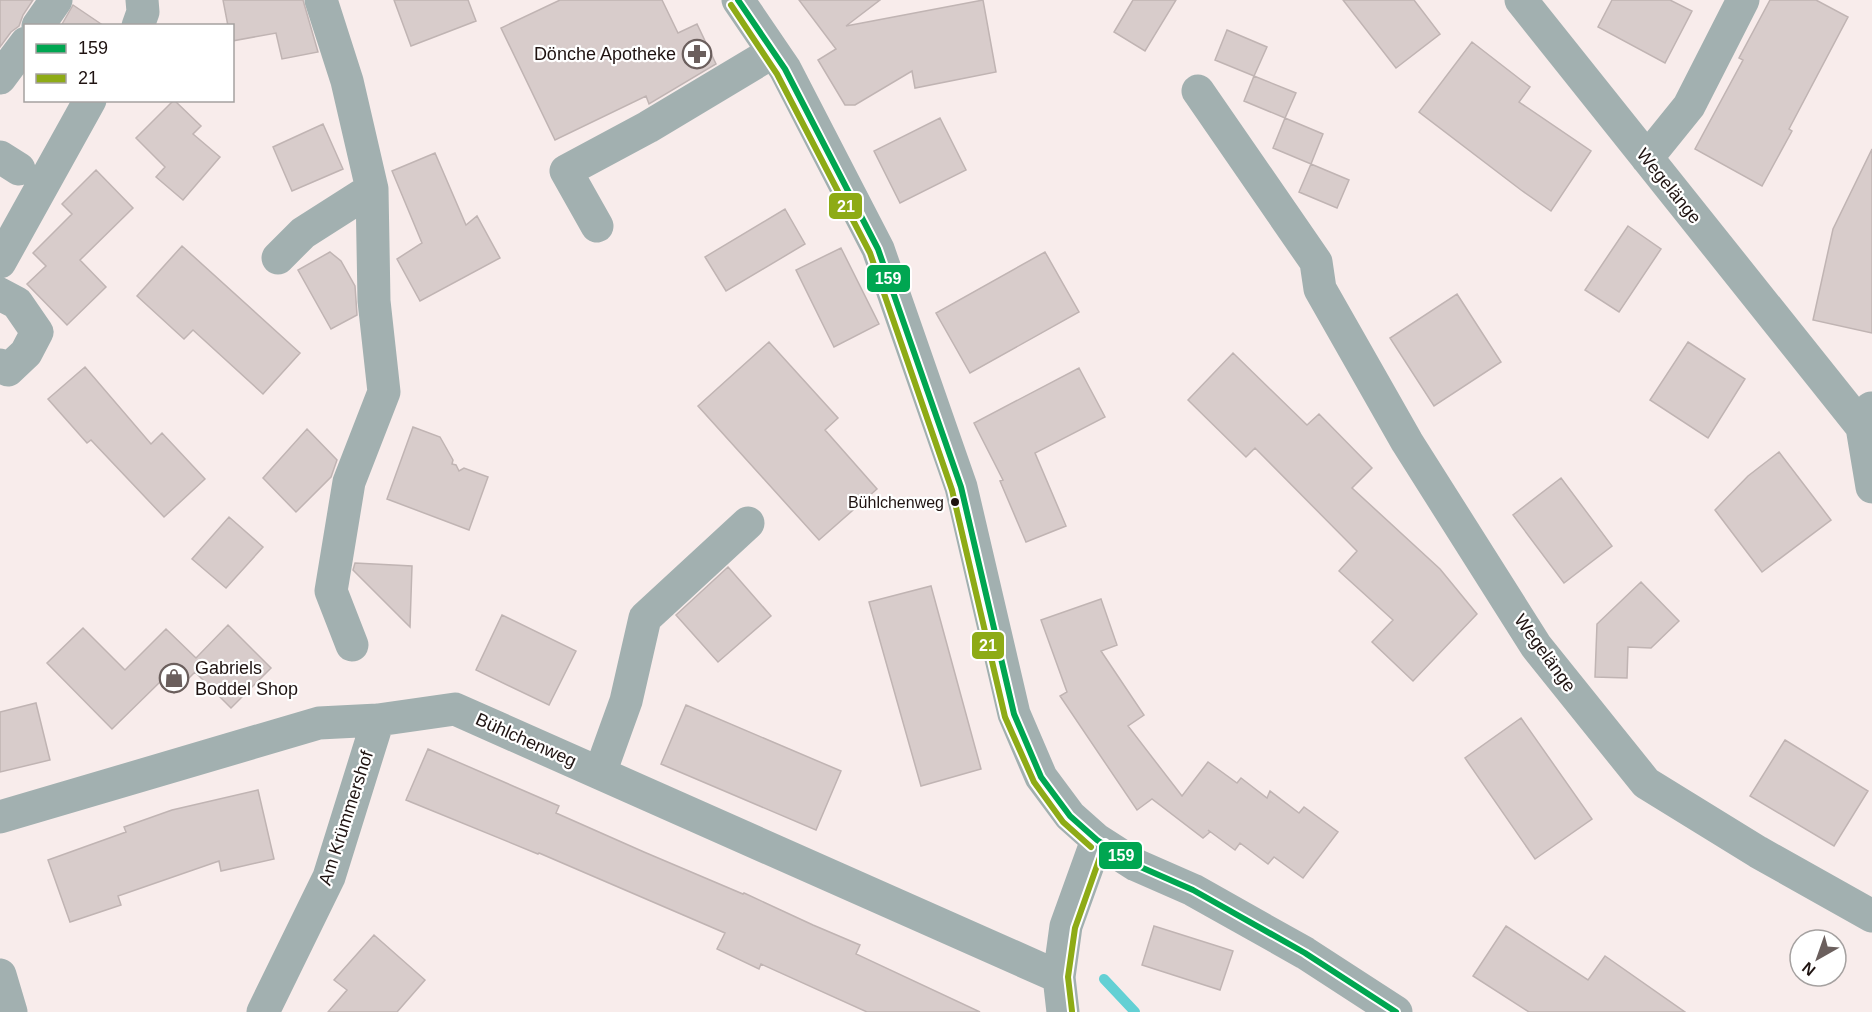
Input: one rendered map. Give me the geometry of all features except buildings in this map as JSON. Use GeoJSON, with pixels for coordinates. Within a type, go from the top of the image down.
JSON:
{"type":"FeatureCollection","features":[{"type":"Feature","properties":{"kind":"street"},"geometry":{"type":"LineString","coordinates":[[39,24],[56,0]]}},
{"type":"Feature","properties":{"kind":"street"},"geometry":{"type":"LineString","coordinates":[[139,24],[142,0]]}},
{"type":"Feature","properties":{"kind":"street"},"geometry":{"type":"LineString","coordinates":[[321,0],[347,81],[372,189],[374,301],[384,392],[349,482],[331,591],[352,645]]}},
{"type":"Feature","properties":{"kind":"street"},"geometry":{"type":"LineString","coordinates":[[738,0],[785,69],[878,249],[961,487],[1014,714],[1041,777],[1070,816],[1097,840],[1136,865],[1193,890],[1305,953],[1396,1012]]}},
{"type":"Feature","properties":{"kind":"street","name":"Wegelänge"},"geometry":{"type":"LineString","coordinates":[[1521,0],[1647,158],[1867,416],[1872,487]]}},
{"type":"Feature","properties":{"kind":"street"},"geometry":{"type":"LineString","coordinates":[[1647,158],[1689,106],[1743,0]]}},
{"type":"Feature","properties":{"kind":"street"},"geometry":{"type":"LineString","coordinates":[[0,78],[24,46]]}},
{"type":"Feature","properties":{"kind":"street"},"geometry":{"type":"LineString","coordinates":[[597,226],[566,171],[648,127],[773,52]]}},
{"type":"Feature","properties":{"kind":"street","name":"Wegelänge"},"geometry":{"type":"LineString","coordinates":[[1198,91],[1316,262],[1320,290],[1407,442],[1536,646],[1646,783],[1758,852],[1872,915]]}},
{"type":"Feature","properties":{"kind":"street"},"geometry":{"type":"LineString","coordinates":[[0,262],[89,102]]}},
{"type":"Feature","properties":{"kind":"street"},"geometry":{"type":"LineString","coordinates":[[278,258],[303,233],[372,189]]}},
{"type":"Feature","properties":{"kind":"street"},"geometry":{"type":"LineString","coordinates":[[0,294],[17,303],[37,332],[26,353],[8,370],[0,365]]}},
{"type":"Feature","properties":{"kind":"street"},"geometry":{"type":"LineString","coordinates":[[600,773],[626,700],[645,618],[748,523]]}},
{"type":"Feature","properties":{"kind":"street","name":"Bühlchenweg"},"geometry":{"type":"LineString","coordinates":[[0,817],[319,723],[378,720],[455,709],[1059,977]]}},
{"type":"Feature","properties":{"kind":"street","name":"Am Krümmershof"},"geometry":{"type":"LineString","coordinates":[[263,1012],[329,877],[378,720]]}},
{"type":"Feature","properties":{"kind":"street"},"geometry":{"type":"LineString","coordinates":[[1063,1012],[1059,977],[1066,926],[1097,840]]}},
{"type":"Feature","properties":{"kind":"street"},"geometry":{"type":"LineString","coordinates":[[0,975],[11,1012]]}},
{"type":"Feature","properties":{"kind":"waterway"},"geometry":{"type":"LineString","coordinates":[[1104,979],[1135,1012]]}},
{"type":"Feature","properties":{"kind":"transit line","name":"159"},"geometry":{"type":"LineString","coordinates":[[738,0],[785,69],[878,249],[961,487],[1014,714],[1041,777],[1070,816],[1097,840],[1136,865],[1193,890],[1305,953],[1396,1012]]}},
{"type":"Feature","properties":{"kind":"transit line","name":"21"},"geometry":{"type":"LineString","coordinates":[[731,5],[777,74],[870,253],[952,490],[1005,717],[1034,782],[1063,822],[1091,847]]}},
{"type":"Feature","properties":{"kind":"transit line","name":"21"},"geometry":{"type":"LineString","coordinates":[[1072,1011],[1068,977],[1075,928],[1105,843]]}},
{"type":"Feature","properties":{"kind":"place","name":"Dönche Apotheke"},"geometry":{"type":"Point","coordinates":[697,54]}},
{"type":"Feature","properties":{"kind":"place","name":"Bühlchenweg"},"geometry":{"type":"Point","coordinates":[955,502]}},
{"type":"Feature","properties":{"kind":"place","name":"Gabriels Boddel Shop"},"geometry":{"type":"Point","coordinates":[174,678]}}]}
